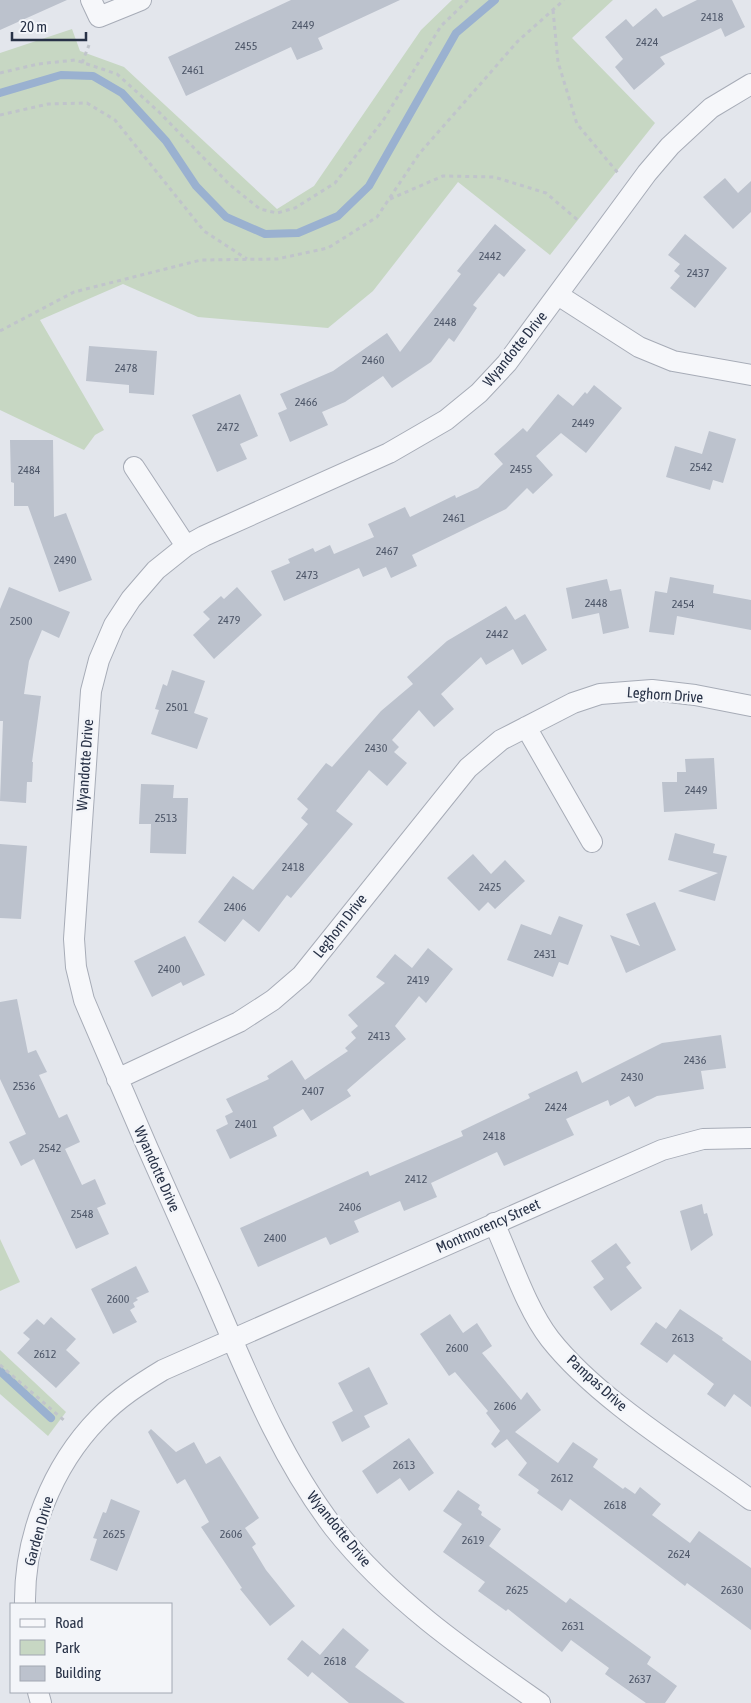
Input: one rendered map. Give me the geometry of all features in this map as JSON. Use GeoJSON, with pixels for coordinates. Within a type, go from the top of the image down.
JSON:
{"type":"FeatureCollection","features":[{"type":"Feature","properties":{"kind":"street"},"geometry":{"type":"LineString","coordinates":[[95,9],[140,0]]}},
{"type":"Feature","properties":{"kind":"street","name":"Wyandotte Drive"},"geometry":{"type":"LineString","coordinates":[[540,1703],[465,1650],[412,1607],[366,1564],[336,1530],[308,1492],[280,1445],[232,1339],[84,1000],[76,967],[75,948],[91,691],[99,660],[114,625],[131,598],[156,570],[186,546],[204,536],[390,453],[446,420],[479,393],[508,363],[647,173],[670,146],[711,108],[751,84]]}},
{"type":"Feature","properties":{"kind":"street"},"geometry":{"type":"LineString","coordinates":[[558,295],[639,347],[673,361],[751,375]]}},
{"type":"Feature","properties":{"kind":"street"},"geometry":{"type":"LineString","coordinates":[[134,467],[186,546]]}},
{"type":"Feature","properties":{"kind":"street","name":"Leghorn Drive"},"geometry":{"type":"LineString","coordinates":[[118,1079],[240,1022],[273,1000],[302,975],[468,768],[501,740],[573,703],[600,694],[627,691],[695,695],[751,706]]}},
{"type":"Feature","properties":{"kind":"street"},"geometry":{"type":"LineString","coordinates":[[526,727],[592,842]]}},
{"type":"Feature","properties":{"kind":"street","name":"Montmorency Street"},"geometry":{"type":"LineString","coordinates":[[232,1339],[662,1150],[703,1139],[751,1138]]}},
{"type":"Feature","properties":{"kind":"street","name":"Pampas Drive"},"geometry":{"type":"LineString","coordinates":[[494,1224],[529,1301],[550,1339],[582,1373],[629,1412],[751,1500]]}},
{"type":"Feature","properties":{"kind":"street","name":"Garden Drive"},"geometry":{"type":"LineString","coordinates":[[25,1603],[25,1585],[40,1515],[53,1482],[83,1437],[99,1417],[133,1389],[163,1370],[232,1339]]}},
{"type":"Feature","properties":{"kind":"path"},"geometry":{"type":"LineString","coordinates":[[0,72],[38,64],[75,60],[117,74],[159,112],[230,185],[260,209],[277,213],[295,208],[335,183],[384,119],[441,26],[468,0]]}},
{"type":"Feature","properties":{"kind":"path"},"geometry":{"type":"LineString","coordinates":[[0,331],[74,292],[201,260],[277,259],[328,248],[377,217],[425,147],[518,41],[564,0]]}},
{"type":"Feature","properties":{"kind":"path"},"geometry":{"type":"LineString","coordinates":[[553,10],[558,62],[577,124],[618,174]]}},
{"type":"Feature","properties":{"kind":"path"},"geometry":{"type":"LineString","coordinates":[[82,63],[89,45]]}},
{"type":"Feature","properties":{"kind":"path"},"geometry":{"type":"LineString","coordinates":[[0,115],[48,104],[87,103],[115,120],[204,231],[247,260]]}},
{"type":"Feature","properties":{"kind":"path"},"geometry":{"type":"LineString","coordinates":[[389,200],[443,176],[494,177],[546,193],[580,222]]}},
{"type":"Feature","properties":{"kind":"path"},"geometry":{"type":"LineString","coordinates":[[0,1365],[83,1437]]}},
{"type":"Feature","properties":{"kind":"green space"},"geometry":{"type":"Polygon","coordinates":[[[452,0],[613,0],[572,38],[655,123],[550,255],[458,182],[373,291],[328,328],[198,317],[123,284],[40,320],[104,430],[95,435],[84,450],[0,410],[0,53],[72,29],[80,51],[124,67],[277,209],[314,186],[421,30],[452,0]]]}},
{"type":"Feature","properties":{"kind":"green space"},"geometry":{"type":"Polygon","coordinates":[[[0,1239],[20,1282],[0,1291],[0,1239]]]}},
{"type":"Feature","properties":{"kind":"green space"},"geometry":{"type":"Polygon","coordinates":[[[0,1350],[66,1412],[48,1436],[0,1394],[0,1350]]]}},
{"type":"Feature","properties":{"kind":"building"},"geometry":{"type":"Polygon","coordinates":[[[0,0],[67,0],[0,30],[0,0]]]}},
{"type":"Feature","properties":{"kind":"building"},"geometry":{"type":"Polygon","coordinates":[[[291,0],[400,0],[318,38],[323,49],[297,60],[291,47],[186,96],[168,57],[291,0]]]}},
{"type":"Feature","properties":{"kind":"building"},"geometry":{"type":"Polygon","coordinates":[[[697,0],[732,0],[745,27],[725,37],[721,28],[660,57],[665,64],[634,90],[615,67],[623,59],[605,37],[626,19],[633,27],[656,8],[663,17],[697,0]]]}},
{"type":"Feature","properties":{"kind":"building"},"geometry":{"type":"Polygon","coordinates":[[[725,178],[738,193],[751,181],[751,212],[733,229],[703,197],[725,178]]]}},
{"type":"Feature","properties":{"kind":"building"},"geometry":{"type":"Polygon","coordinates":[[[495,224],[526,250],[504,277],[499,273],[473,305],[477,308],[454,342],[449,338],[431,362],[392,388],[383,376],[345,402],[322,412],[328,425],[290,442],[278,413],[287,409],[280,394],[333,371],[387,333],[400,352],[461,274],[457,271],[495,224]]]}},
{"type":"Feature","properties":{"kind":"building"},"geometry":{"type":"Polygon","coordinates":[[[685,234],[727,268],[695,308],[670,288],[680,276],[674,271],[680,264],[668,255],[685,234]]]}},
{"type":"Feature","properties":{"kind":"building"},"geometry":{"type":"Polygon","coordinates":[[[89,346],[157,351],[154,395],[129,393],[129,385],[86,381],[89,346]]]}},
{"type":"Feature","properties":{"kind":"building"},"geometry":{"type":"Polygon","coordinates":[[[594,385],[622,408],[586,453],[561,433],[536,456],[553,475],[533,494],[527,488],[506,509],[412,555],[417,566],[391,578],[386,567],[363,577],[359,568],[284,601],[271,571],[290,563],[288,559],[313,548],[315,552],[330,545],[334,554],[374,537],[368,524],[405,507],[410,517],[455,495],[456,498],[478,488],[503,464],[494,454],[523,428],[527,432],[558,394],[573,406],[594,385]]]}},
{"type":"Feature","properties":{"kind":"building"},"geometry":{"type":"Polygon","coordinates":[[[240,394],[258,436],[240,444],[247,459],[217,472],[192,415],[240,394]]]}},
{"type":"Feature","properties":{"kind":"building"},"geometry":{"type":"Polygon","coordinates":[[[709,431],[736,439],[723,483],[713,480],[710,490],[666,477],[675,446],[702,454],[709,431]]]}},
{"type":"Feature","properties":{"kind":"building"},"geometry":{"type":"Polygon","coordinates":[[[10,440],[53,440],[54,517],[66,513],[92,580],[59,592],[28,506],[14,506],[14,483],[11,482],[10,440]]]}},
{"type":"Feature","properties":{"kind":"building"},"geometry":{"type":"Polygon","coordinates":[[[670,577],[714,585],[713,593],[751,600],[751,630],[677,616],[674,635],[649,632],[655,591],[667,593],[670,577]]]}},
{"type":"Feature","properties":{"kind":"building"},"geometry":{"type":"Polygon","coordinates":[[[607,579],[610,591],[621,589],[629,628],[603,634],[599,613],[572,619],[566,588],[607,579]]]}},
{"type":"Feature","properties":{"kind":"building"},"geometry":{"type":"Polygon","coordinates":[[[9,587],[70,612],[59,638],[42,630],[29,661],[24,694],[41,696],[32,762],[32,782],[27,782],[26,803],[0,801],[3,721],[0,721],[0,609],[9,587]]]}},
{"type":"Feature","properties":{"kind":"building"},"geometry":{"type":"Polygon","coordinates":[[[237,587],[262,615],[214,659],[193,635],[210,619],[203,612],[221,596],[224,599],[237,587]]]}},
{"type":"Feature","properties":{"kind":"building"},"geometry":{"type":"Polygon","coordinates":[[[506,606],[515,620],[525,614],[547,650],[522,665],[513,649],[486,665],[481,657],[441,694],[454,709],[434,727],[419,710],[392,740],[399,747],[394,752],[407,763],[387,786],[369,770],[336,811],[353,824],[291,898],[287,895],[259,932],[243,919],[225,942],[198,922],[233,876],[253,890],[308,824],[301,818],[308,809],[297,799],[326,763],[332,767],[381,711],[413,684],[407,677],[447,641],[506,606]]]}},
{"type":"Feature","properties":{"kind":"building"},"geometry":{"type":"Polygon","coordinates":[[[172,670],[205,681],[194,713],[208,718],[197,749],[151,734],[159,710],[155,709],[163,684],[167,686],[172,670]]]}},
{"type":"Feature","properties":{"kind":"building"},"geometry":{"type":"Polygon","coordinates":[[[714,758],[717,809],[664,812],[662,782],[677,782],[677,772],[686,772],[685,759],[714,758]]]}},
{"type":"Feature","properties":{"kind":"building"},"geometry":{"type":"Polygon","coordinates":[[[141,784],[174,785],[173,798],[188,798],[186,854],[150,853],[151,824],[139,824],[141,784]]]}},
{"type":"Feature","properties":{"kind":"building"},"geometry":{"type":"Polygon","coordinates":[[[675,833],[715,844],[713,853],[727,856],[715,901],[678,891],[718,873],[668,860],[675,833]]]}},
{"type":"Feature","properties":{"kind":"building"},"geometry":{"type":"Polygon","coordinates":[[[0,844],[27,846],[21,919],[0,918],[0,844]]]}},
{"type":"Feature","properties":{"kind":"building"},"geometry":{"type":"Polygon","coordinates":[[[473,854],[491,874],[505,860],[525,881],[495,909],[488,902],[479,911],[447,878],[473,854]]]}},
{"type":"Feature","properties":{"kind":"building"},"geometry":{"type":"Polygon","coordinates":[[[655,902],[676,950],[626,973],[610,935],[640,946],[626,914],[655,902]]]}},
{"type":"Feature","properties":{"kind":"building"},"geometry":{"type":"Polygon","coordinates":[[[559,916],[583,925],[568,965],[559,962],[553,977],[507,960],[521,924],[551,935],[559,916]]]}},
{"type":"Feature","properties":{"kind":"building"},"geometry":{"type":"Polygon","coordinates":[[[185,936],[205,975],[183,986],[181,982],[152,997],[134,961],[185,936]]]}},
{"type":"Feature","properties":{"kind":"building"},"geometry":{"type":"Polygon","coordinates":[[[428,948],[453,969],[426,1003],[419,996],[395,1026],[406,1039],[347,1090],[351,1096],[311,1121],[303,1109],[273,1127],[277,1136],[230,1159],[216,1130],[228,1124],[225,1116],[233,1112],[226,1099],[269,1079],[267,1076],[292,1060],[305,1080],[348,1051],[345,1048],[356,1038],[351,1032],[358,1026],[348,1015],[385,983],[376,977],[395,954],[412,968],[428,948]]]}},
{"type":"Feature","properties":{"kind":"building"},"geometry":{"type":"Polygon","coordinates":[[[17,999],[28,1053],[36,1050],[47,1072],[39,1075],[59,1118],[67,1114],[80,1142],[65,1149],[82,1185],[95,1179],[106,1204],[97,1208],[109,1234],[76,1249],[34,1159],[21,1166],[9,1142],[26,1134],[0,1079],[0,1002],[17,999]]]}},
{"type":"Feature","properties":{"kind":"building"},"geometry":{"type":"Polygon","coordinates":[[[721,1035],[726,1068],[701,1071],[704,1089],[657,1096],[635,1107],[629,1096],[610,1106],[608,1100],[566,1119],[574,1135],[504,1166],[497,1152],[431,1183],[437,1197],[404,1211],[400,1201],[354,1221],[359,1232],[330,1245],[326,1237],[258,1267],[240,1228],[368,1171],[370,1176],[463,1136],[461,1131],[530,1098],[528,1094],[577,1071],[582,1083],[662,1043],[721,1035]]]}},
{"type":"Feature","properties":{"kind":"building"},"geometry":{"type":"Polygon","coordinates":[[[702,1204],[704,1214],[707,1213],[713,1235],[691,1251],[680,1211],[702,1204]]]}},
{"type":"Feature","properties":{"kind":"building"},"geometry":{"type":"Polygon","coordinates":[[[616,1243],[631,1263],[626,1267],[642,1288],[611,1311],[593,1287],[604,1279],[591,1261],[616,1243]]]}},
{"type":"Feature","properties":{"kind":"building"},"geometry":{"type":"Polygon","coordinates":[[[136,1266],[149,1292],[136,1298],[138,1300],[133,1303],[135,1307],[130,1310],[137,1322],[113,1334],[91,1289],[136,1266]]]}},
{"type":"Feature","properties":{"kind":"building"},"geometry":{"type":"Polygon","coordinates":[[[680,1309],[723,1338],[722,1340],[751,1361],[751,1407],[734,1394],[725,1407],[707,1394],[714,1384],[674,1354],[667,1363],[640,1344],[656,1322],[666,1329],[680,1309]]]}},
{"type":"Feature","properties":{"kind":"building"},"geometry":{"type":"Polygon","coordinates":[[[450,1314],[463,1333],[477,1323],[492,1346],[482,1353],[521,1400],[527,1392],[541,1410],[515,1432],[558,1463],[573,1442],[598,1459],[593,1467],[623,1489],[625,1487],[635,1494],[640,1487],[661,1504],[652,1515],[690,1543],[699,1531],[751,1568],[751,1630],[687,1583],[685,1586],[570,1499],[562,1511],[537,1493],[539,1490],[518,1475],[527,1463],[507,1439],[495,1448],[491,1444],[500,1431],[486,1413],[488,1411],[455,1372],[449,1376],[420,1334],[450,1314]]]}},
{"type":"Feature","properties":{"kind":"building"},"geometry":{"type":"Polygon","coordinates":[[[51,1317],[76,1339],[66,1350],[80,1363],[56,1388],[17,1353],[30,1339],[23,1333],[37,1319],[44,1325],[51,1317]]]}},
{"type":"Feature","properties":{"kind":"building"},"geometry":{"type":"Polygon","coordinates":[[[369,1367],[388,1404],[364,1416],[370,1427],[342,1442],[332,1422],[353,1411],[338,1383],[369,1367]]]}},
{"type":"Feature","properties":{"kind":"building"},"geometry":{"type":"Polygon","coordinates":[[[151,1429],[176,1452],[194,1442],[206,1464],[220,1456],[259,1518],[245,1528],[256,1544],[252,1547],[266,1570],[295,1606],[270,1626],[240,1589],[242,1588],[201,1527],[209,1522],[185,1479],[177,1484],[148,1432],[151,1429]]]}},
{"type":"Feature","properties":{"kind":"building"},"geometry":{"type":"Polygon","coordinates":[[[409,1438],[434,1473],[409,1491],[400,1478],[377,1494],[362,1471],[409,1438]]]}},
{"type":"Feature","properties":{"kind":"building"},"geometry":{"type":"Polygon","coordinates":[[[458,1490],[480,1505],[478,1509],[482,1512],[481,1515],[501,1529],[489,1546],[566,1603],[570,1598],[651,1657],[647,1664],[677,1686],[665,1703],[646,1703],[605,1674],[609,1668],[571,1640],[562,1652],[508,1609],[506,1611],[478,1591],[485,1582],[443,1552],[462,1524],[443,1511],[458,1490]]]}},
{"type":"Feature","properties":{"kind":"building"},"geometry":{"type":"Polygon","coordinates":[[[111,1499],[140,1511],[117,1571],[90,1560],[97,1539],[93,1538],[103,1512],[106,1513],[111,1499]]]}},
{"type":"Feature","properties":{"kind":"building"},"geometry":{"type":"Polygon","coordinates":[[[343,1628],[369,1650],[355,1667],[405,1703],[349,1703],[312,1672],[308,1677],[287,1659],[302,1640],[320,1655],[343,1628]]]}},
{"type":"Feature","properties":{"kind":"waterway"},"geometry":{"type":"LineString","coordinates":[[0,93],[61,75],[93,76],[122,93],[166,141],[196,186],[226,217],[265,234],[298,233],[338,216],[369,186],[456,33],[495,0]]}},
{"type":"Feature","properties":{"kind":"waterway"},"geometry":{"type":"LineString","coordinates":[[0,1371],[51,1418]]}}]}
